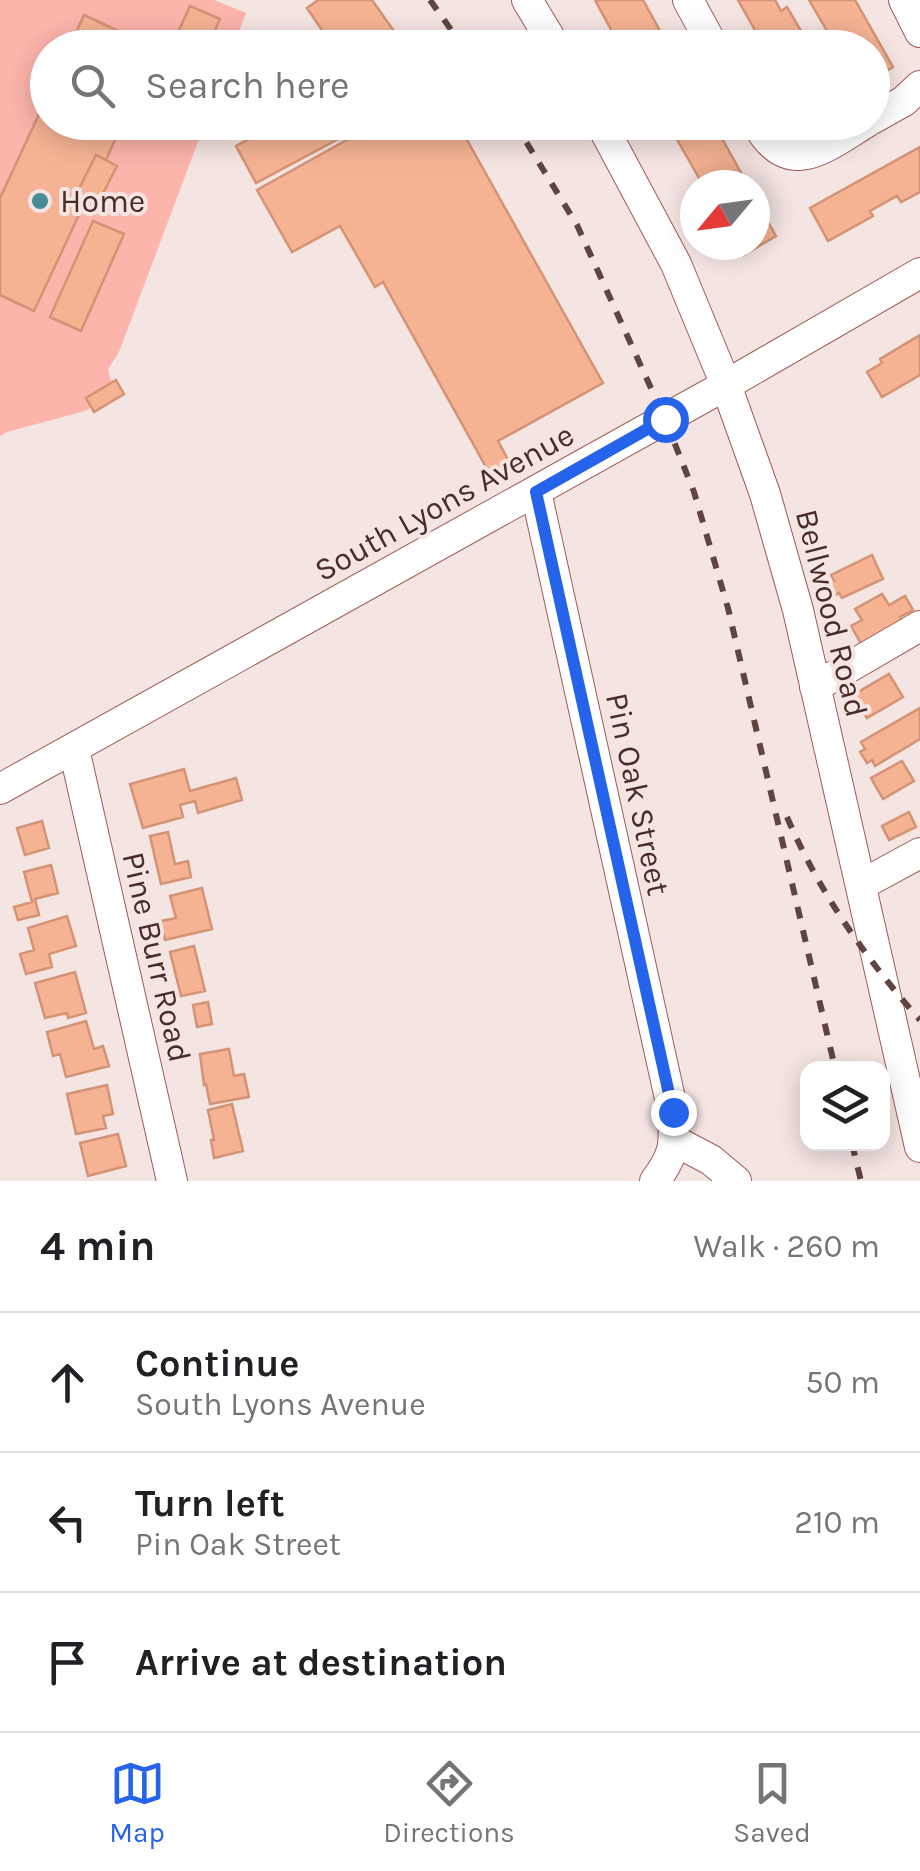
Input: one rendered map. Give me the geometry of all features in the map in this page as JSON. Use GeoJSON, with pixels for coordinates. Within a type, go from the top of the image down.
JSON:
{"type":"FeatureCollection","features":[{"type":"Feature","properties":{"kind":"street"},"geometry":{"type":"LineString","coordinates":[[527,0],[545,30]]}},
{"type":"Feature","properties":{"kind":"street"},"geometry":{"type":"LineString","coordinates":[[688,0],[704,30]]}},
{"type":"Feature","properties":{"kind":"street"},"geometry":{"type":"LineString","coordinates":[[904,0],[920,32]]}},
{"type":"Feature","properties":{"kind":"street"},"geometry":{"type":"LineString","coordinates":[[890,109],[920,86]]}},
{"type":"Feature","properties":{"kind":"street","name":"Bellwood Road"},"geometry":{"type":"LineString","coordinates":[[610,140],[676,264],[765,494],[784,556],[862,885],[920,1148]]}},
{"type":"Feature","properties":{"kind":"street"},"geometry":{"type":"LineString","coordinates":[[766,140],[786,155],[808,155],[835,140]]}},
{"type":"Feature","properties":{"kind":"street","name":"South Lyons Avenue"},"geometry":{"type":"LineString","coordinates":[[0,789],[536,492],[920,273]]}},
{"type":"Feature","properties":{"kind":"street","name":"Pin Oak Street"},"geometry":{"type":"LineString","coordinates":[[536,492],[674,1126]]}},
{"type":"Feature","properties":{"kind":"street"},"geometry":{"type":"LineString","coordinates":[[815,687],[920,626]]}},
{"type":"Feature","properties":{"kind":"street","name":"Pine Burr Road"},"geometry":{"type":"LineString","coordinates":[[74,748],[172,1181]]}},
{"type":"Feature","properties":{"kind":"street"},"geometry":{"type":"LineString","coordinates":[[862,885],[920,853]]}},
{"type":"Feature","properties":{"kind":"street"},"geometry":{"type":"LineString","coordinates":[[655,1181],[668,1162],[674,1126]]}},
{"type":"Feature","properties":{"kind":"street"},"geometry":{"type":"LineString","coordinates":[[674,1126],[736,1181]]}},
{"type":"Feature","properties":{"kind":"shaded area"},"geometry":{"type":"Polygon","coordinates":[[[0,0],[214,0],[246,13],[240,30],[30,30],[30,140],[199,140],[119,352],[108,369],[114,394],[85,411],[0,436],[0,0]]]}},
{"type":"Feature","properties":{"kind":"building"},"geometry":{"type":"Polygon","coordinates":[[[318,0],[372,0],[393,30],[322,30],[307,8],[318,0]]]}},
{"type":"Feature","properties":{"kind":"building"},"geometry":{"type":"Polygon","coordinates":[[[595,0],[643,0],[660,30],[611,30],[595,0]]]}},
{"type":"Feature","properties":{"kind":"building"},"geometry":{"type":"Polygon","coordinates":[[[738,0],[775,0],[781,11],[787,7],[800,30],[755,30],[738,0]]]}},
{"type":"Feature","properties":{"kind":"building"},"geometry":{"type":"Polygon","coordinates":[[[809,0],[855,0],[872,30],[826,30],[809,0]]]}},
{"type":"Feature","properties":{"kind":"building"},"geometry":{"type":"Polygon","coordinates":[[[190,6],[220,19],[215,30],[179,30],[190,6]]]}},
{"type":"Feature","properties":{"kind":"building"},"geometry":{"type":"Polygon","coordinates":[[[84,15],[116,30],[77,30],[84,15]]]}},
{"type":"Feature","properties":{"kind":"building","name":"Home"},"geometry":{"type":"Polygon","coordinates":[[[30,134],[30,140],[115,140],[106,160],[96,155],[74,199],[84,204],[34,311],[0,295],[0,198],[30,134]]]}},
{"type":"Feature","properties":{"kind":"building"},"geometry":{"type":"Polygon","coordinates":[[[247,140],[336,140],[256,183],[236,146],[247,140]]]}},
{"type":"Feature","properties":{"kind":"building"},"geometry":{"type":"Polygon","coordinates":[[[347,140],[467,140],[603,383],[498,441],[511,465],[491,476],[383,282],[375,287],[340,226],[292,252],[257,190],[347,140]]]}},
{"type":"Feature","properties":{"kind":"building"},"geometry":{"type":"Polygon","coordinates":[[[677,140],[723,140],[739,170],[694,170],[677,140]]]}},
{"type":"Feature","properties":{"kind":"building"},"geometry":{"type":"Polygon","coordinates":[[[920,147],[920,192],[901,202],[897,196],[870,211],[873,216],[828,241],[810,208],[920,147]]]}},
{"type":"Feature","properties":{"kind":"building"},"geometry":{"type":"Polygon","coordinates":[[[96,155],[117,166],[95,209],[74,199],[96,155]]]}},
{"type":"Feature","properties":{"kind":"building"},"geometry":{"type":"Polygon","coordinates":[[[93,221],[124,234],[81,331],[50,317],[93,221]]]}},
{"type":"Feature","properties":{"kind":"building"},"geometry":{"type":"Polygon","coordinates":[[[920,335],[920,375],[882,397],[867,372],[882,363],[880,359],[920,335]]]}},
{"type":"Feature","properties":{"kind":"building"},"geometry":{"type":"Polygon","coordinates":[[[116,380],[124,394],[94,412],[86,398],[116,380]]]}},
{"type":"Feature","properties":{"kind":"building"},"geometry":{"type":"Polygon","coordinates":[[[872,555],[883,579],[842,598],[839,593],[835,595],[829,583],[834,581],[831,575],[872,555]]]}},
{"type":"Feature","properties":{"kind":"building"},"geometry":{"type":"Polygon","coordinates":[[[882,594],[889,605],[905,596],[913,610],[900,617],[905,625],[864,649],[851,626],[862,620],[855,609],[882,594]]]}},
{"type":"Feature","properties":{"kind":"building"},"geometry":{"type":"Polygon","coordinates":[[[889,674],[903,697],[867,718],[863,712],[859,714],[853,695],[889,674]]]}},
{"type":"Feature","properties":{"kind":"building"},"geometry":{"type":"Polygon","coordinates":[[[920,708],[920,739],[875,766],[872,760],[867,763],[860,752],[865,749],[861,742],[920,708]]]}},
{"type":"Feature","properties":{"kind":"building"},"geometry":{"type":"Polygon","coordinates":[[[902,761],[914,781],[883,799],[871,778],[902,761]]]}},
{"type":"Feature","properties":{"kind":"building"},"geometry":{"type":"Polygon","coordinates":[[[184,769],[190,791],[236,778],[242,800],[198,813],[195,801],[180,805],[183,817],[143,828],[130,784],[184,769]]]}},
{"type":"Feature","properties":{"kind":"building"},"geometry":{"type":"Polygon","coordinates":[[[909,812],[916,827],[889,840],[882,826],[909,812]]]}},
{"type":"Feature","properties":{"kind":"building"},"geometry":{"type":"Polygon","coordinates":[[[42,821],[49,848],[25,855],[17,828],[42,821]]]}},
{"type":"Feature","properties":{"kind":"building"},"geometry":{"type":"Polygon","coordinates":[[[168,832],[175,864],[188,861],[191,877],[161,884],[150,836],[168,832]]]}},
{"type":"Feature","properties":{"kind":"building"},"geometry":{"type":"Polygon","coordinates":[[[51,865],[58,893],[35,899],[39,915],[18,920],[14,907],[32,902],[24,872],[51,865]]]}},
{"type":"Feature","properties":{"kind":"building"},"geometry":{"type":"Polygon","coordinates":[[[202,888],[212,929],[165,940],[161,921],[176,918],[170,896],[202,888]]]}},
{"type":"Feature","properties":{"kind":"building"},"geometry":{"type":"Polygon","coordinates":[[[67,916],[76,946],[49,954],[52,967],[26,974],[20,954],[34,950],[28,928],[67,916]]]}},
{"type":"Feature","properties":{"kind":"building"},"geometry":{"type":"Polygon","coordinates":[[[194,946],[205,991],[181,996],[170,952],[194,946]]]}},
{"type":"Feature","properties":{"kind":"building"},"geometry":{"type":"Polygon","coordinates":[[[75,972],[86,1013],[45,1018],[35,983],[75,972]]]}},
{"type":"Feature","properties":{"kind":"building"},"geometry":{"type":"Polygon","coordinates":[[[208,1002],[212,1024],[197,1027],[193,1005],[208,1002]]]}},
{"type":"Feature","properties":{"kind":"building"},"geometry":{"type":"Polygon","coordinates":[[[86,1021],[94,1049],[103,1046],[109,1066],[66,1077],[60,1054],[53,1056],[47,1032],[86,1021]]]}},
{"type":"Feature","properties":{"kind":"building"},"geometry":{"type":"Polygon","coordinates":[[[229,1049],[234,1076],[244,1074],[249,1097],[210,1104],[200,1054],[229,1049]]]}},
{"type":"Feature","properties":{"kind":"building"},"geometry":{"type":"Polygon","coordinates":[[[107,1085],[113,1114],[103,1116],[106,1128],[76,1134],[67,1094],[107,1085]]]}},
{"type":"Feature","properties":{"kind":"building"},"geometry":{"type":"Polygon","coordinates":[[[232,1104],[243,1151],[214,1158],[208,1110],[232,1104]]]}},
{"type":"Feature","properties":{"kind":"building"},"geometry":{"type":"Polygon","coordinates":[[[118,1134],[126,1166],[88,1176],[80,1143],[118,1134]]]}},
{"type":"Feature","properties":{"kind":"railway"},"geometry":{"type":"LineString","coordinates":[[430,0],[451,30]]}},
{"type":"Feature","properties":{"kind":"railway"},"geometry":{"type":"LineString","coordinates":[[525,140],[577,225],[694,492],[728,608],[833,1061]]}},
{"type":"Feature","properties":{"kind":"railway"},"geometry":{"type":"LineString","coordinates":[[787,817],[845,924],[920,1020]]}},
{"type":"Feature","properties":{"kind":"railway"},"geometry":{"type":"LineString","coordinates":[[854,1151],[861,1181]]}},
{"type":"Feature","properties":{"kind":"place","name":"Home"},"geometry":{"type":"Point","coordinates":[40,201]}},
{"type":"Feature","properties":{"kind":"route"},"geometry":{"type":"LineString","coordinates":[[665,419],[536,492],[673,1112]]}}]}
